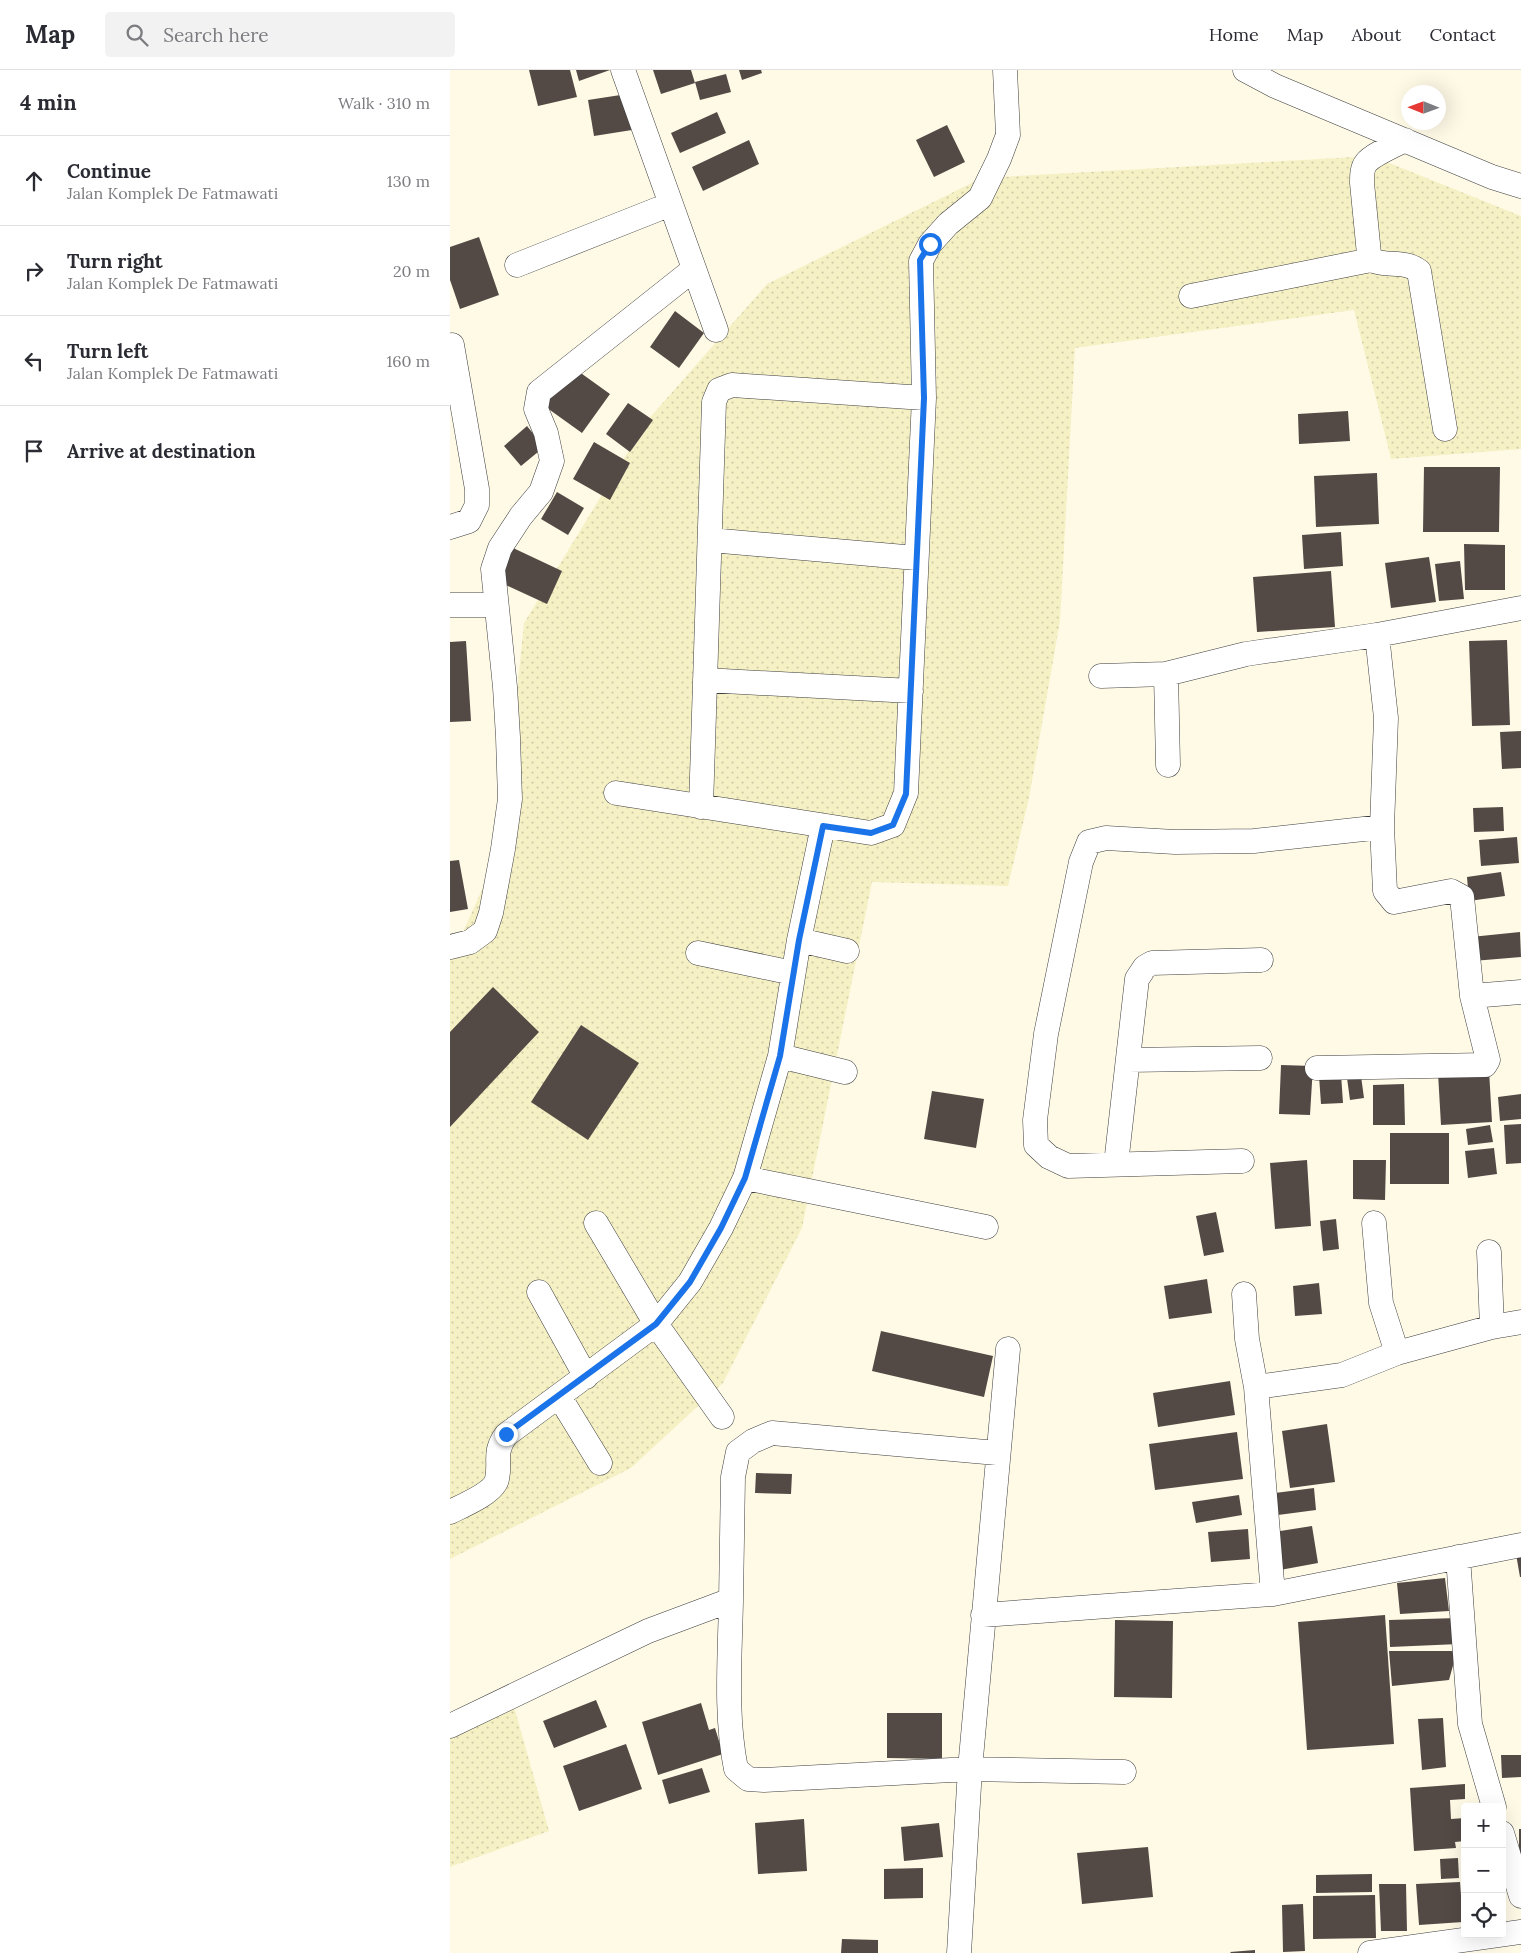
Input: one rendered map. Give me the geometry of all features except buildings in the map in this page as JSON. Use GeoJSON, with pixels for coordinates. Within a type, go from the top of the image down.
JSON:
{"type":"FeatureCollection","features":[{"type":"Feature","properties":{"kind":"street"},"geometry":{"type":"LineString","coordinates":[[623,70],[716,330]]}},
{"type":"Feature","properties":{"kind":"street"},"geometry":{"type":"LineString","coordinates":[[616,793],[871,833],[893,825],[906,794],[924,398],[920,260],[930,244],[948,224],[980,198],[999,158],[1008,135],[1005,70]]}},
{"type":"Feature","properties":{"kind":"street"},"geometry":{"type":"LineString","coordinates":[[1245,70],[1275,86],[1492,177],[1521,186]]}},
{"type":"Feature","properties":{"kind":"street"},"geometry":{"type":"LineString","coordinates":[[1371,260],[1364,201],[1363,171],[1366,163],[1371,159],[1405,140]]}},
{"type":"Feature","properties":{"kind":"street"},"geometry":{"type":"LineString","coordinates":[[517,265],[671,204]]}},
{"type":"Feature","properties":{"kind":"street"},"geometry":{"type":"LineString","coordinates":[[1191,296],[1371,260],[1413,266],[1419,271],[1445,429]]}},
{"type":"Feature","properties":{"kind":"street"},"geometry":{"type":"LineString","coordinates":[[450,947],[470,942],[485,931],[491,913],[504,849],[510,799],[505,687],[493,569],[500,548],[521,516],[541,492],[552,461],[546,433],[536,409],[539,392],[694,269]]}},
{"type":"Feature","properties":{"kind":"street"},"geometry":{"type":"LineString","coordinates":[[450,527],[469,521],[477,505],[478,489],[452,345]]}},
{"type":"Feature","properties":{"kind":"street"},"geometry":{"type":"LineString","coordinates":[[701,807],[714,402],[719,390],[732,385],[924,398]]}},
{"type":"Feature","properties":{"kind":"street"},"geometry":{"type":"LineString","coordinates":[[710,540],[916,558]]}},
{"type":"Feature","properties":{"kind":"street"},"geometry":{"type":"LineString","coordinates":[[450,605],[496,606]]}},
{"type":"Feature","properties":{"kind":"street"},"geometry":{"type":"LineString","coordinates":[[1101,676],[1166,674],[1246,654],[1378,635],[1521,608]]}},
{"type":"Feature","properties":{"kind":"street"},"geometry":{"type":"LineString","coordinates":[[1317,1068],[1485,1065],[1488,1060],[1472,996],[1462,897],[1452,892],[1394,902],[1385,891],[1382,827],[1385,793],[1386,718],[1378,635]]}},
{"type":"Feature","properties":{"kind":"street"},"geometry":{"type":"LineString","coordinates":[[1166,674],[1168,765]]}},
{"type":"Feature","properties":{"kind":"street"},"geometry":{"type":"LineString","coordinates":[[705,680],[910,691]]}},
{"type":"Feature","properties":{"kind":"street"},"geometry":{"type":"LineString","coordinates":[[450,1512],[486,1493],[497,1481],[500,1443],[506,1434],[656,1324],[690,1282],[721,1228],[745,1178],[780,1056],[799,940],[823,826]]}},
{"type":"Feature","properties":{"kind":"street"},"geometry":{"type":"LineString","coordinates":[[1242,1161],[1068,1166],[1049,1157],[1036,1145],[1035,1120],[1046,1034],[1081,862],[1089,842],[1106,838],[1175,842],[1254,841],[1382,827]]}},
{"type":"Feature","properties":{"kind":"street"},"geometry":{"type":"LineString","coordinates":[[799,940],[847,952]]}},
{"type":"Feature","properties":{"kind":"street"},"geometry":{"type":"LineString","coordinates":[[698,953],[793,973]]}},
{"type":"Feature","properties":{"kind":"street"},"geometry":{"type":"LineString","coordinates":[[1116,1164],[1137,979],[1145,967],[1152,963],[1261,960]]}},
{"type":"Feature","properties":{"kind":"street"},"geometry":{"type":"LineString","coordinates":[[1472,996],[1521,992]]}},
{"type":"Feature","properties":{"kind":"street"},"geometry":{"type":"LineString","coordinates":[[780,1056],[845,1072]]}},
{"type":"Feature","properties":{"kind":"street"},"geometry":{"type":"LineString","coordinates":[[1128,1060],[1260,1058]]}},
{"type":"Feature","properties":{"kind":"street"},"geometry":{"type":"LineString","coordinates":[[745,1178],[986,1227]]}},
{"type":"Feature","properties":{"kind":"street"},"geometry":{"type":"LineString","coordinates":[[596,1223],[656,1324],[722,1417]]}},
{"type":"Feature","properties":{"kind":"street"},"geometry":{"type":"LineString","coordinates":[[1374,1223],[1381,1303],[1397,1353]]}},
{"type":"Feature","properties":{"kind":"street"},"geometry":{"type":"LineString","coordinates":[[1489,1252],[1492,1327]]}},
{"type":"Feature","properties":{"kind":"street"},"geometry":{"type":"LineString","coordinates":[[539,1292],[586,1377]]}},
{"type":"Feature","properties":{"kind":"street"},"geometry":{"type":"LineString","coordinates":[[1244,1294],[1248,1339],[1256,1387],[1273,1594]]}},
{"type":"Feature","properties":{"kind":"street"},"geometry":{"type":"LineString","coordinates":[[1256,1387],[1342,1375],[1397,1353],[1492,1327],[1521,1322]]}},
{"type":"Feature","properties":{"kind":"street"},"geometry":{"type":"LineString","coordinates":[[959,1953],[970,1769],[997,1453],[1008,1349]]}},
{"type":"Feature","properties":{"kind":"street"},"geometry":{"type":"LineString","coordinates":[[560,1396],[600,1463]]}},
{"type":"Feature","properties":{"kind":"street"},"geometry":{"type":"LineString","coordinates":[[997,1453],[772,1433],[753,1441],[738,1452],[733,1477],[729,1710],[736,1770],[748,1779],[764,1780],[970,1769],[1124,1772]]}},
{"type":"Feature","properties":{"kind":"street"},"geometry":{"type":"LineString","coordinates":[[983,1615],[1273,1594],[1521,1545]]}},
{"type":"Feature","properties":{"kind":"street"},"geometry":{"type":"LineString","coordinates":[[1458,1557],[1470,1724],[1493,1803]]}},
{"type":"Feature","properties":{"kind":"street"},"geometry":{"type":"LineString","coordinates":[[450,1726],[648,1631],[731,1600]]}},
{"type":"Feature","properties":{"kind":"street"},"geometry":{"type":"LineString","coordinates":[[1506,1846],[1521,1896]]}},
{"type":"Feature","properties":{"kind":"street"},"geometry":{"type":"LineString","coordinates":[[1370,1953],[1521,1932]]}},
{"type":"Feature","properties":{"kind":"shaded area"},"geometry":{"type":"Polygon","coordinates":[[[1372,156],[1521,216],[1521,449],[1391,459],[1354,310],[1075,348],[1060,621],[1029,798],[1008,886],[872,882],[802,1228],[723,1383],[631,1468],[450,1559],[450,961],[501,847],[524,623],[646,422],[767,284],[982,178],[1372,156]]]}},
{"type":"Feature","properties":{"kind":"shaded area"},"geometry":{"type":"Polygon","coordinates":[[[510,1692],[549,1831],[450,1867],[450,1719],[510,1692]]]}},
{"type":"Feature","properties":{"kind":"route"},"geometry":{"type":"LineString","coordinates":[[506,1434],[656,1324],[690,1282],[721,1228],[745,1178],[780,1056],[799,940],[823,826],[871,833],[893,825],[906,794],[924,398],[920,260],[930,244]]}}]}
